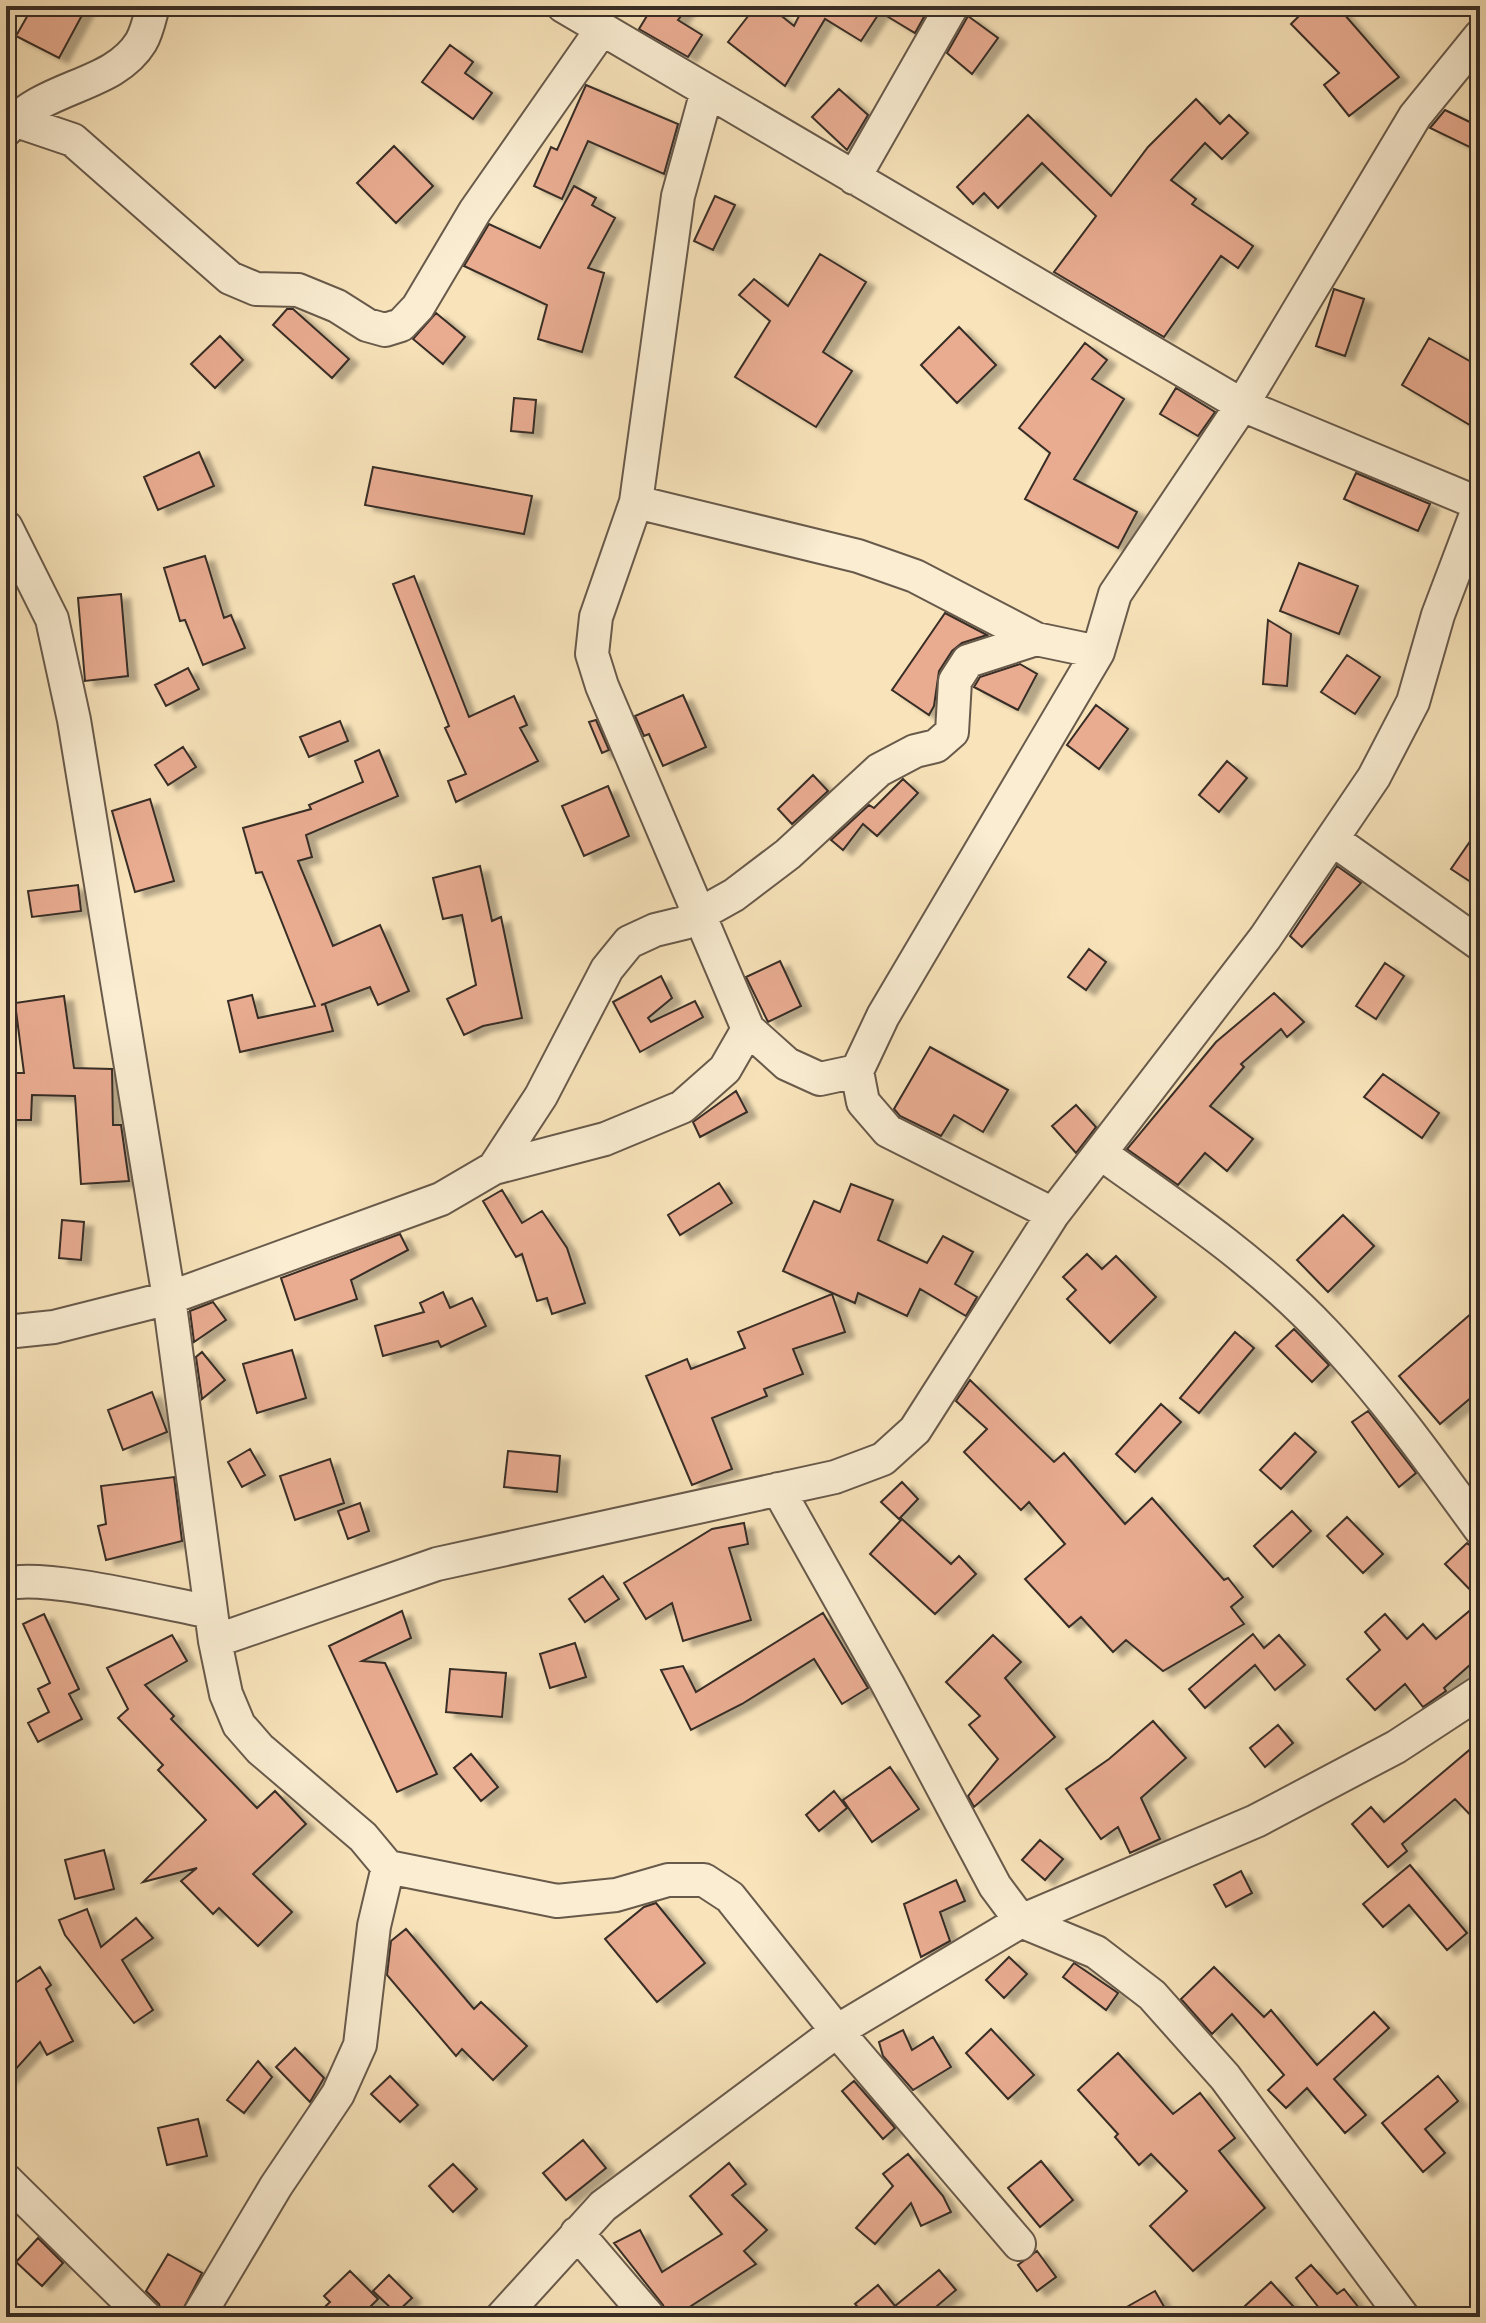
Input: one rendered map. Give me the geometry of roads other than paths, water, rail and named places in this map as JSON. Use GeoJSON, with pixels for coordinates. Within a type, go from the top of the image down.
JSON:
{"type":"FeatureCollection","features":[{"type":"Feature","properties":{"kind":"street"},"geometry":{"type":"LineString","coordinates":[[10,125],[47,96],[96,78],[124,62],[142,41],[153,6]]}},
{"type":"Feature","properties":{"kind":"street"},"geometry":{"type":"LineString","coordinates":[[6,1584],[29,1581],[66,1586],[213,1626],[437,1564],[835,1477],[883,1459],[915,1430],[1053,1214],[1265,938],[1374,777],[1413,702],[1438,615],[1480,504],[1242,405],[563,6]]}},
{"type":"Feature","properties":{"kind":"street"},"geometry":{"type":"LineString","coordinates":[[854,178],[952,6]]}},
{"type":"Feature","properties":{"kind":"street"},"geometry":{"type":"LineString","coordinates":[[10,125],[73,140],[230,278],[256,289],[298,290],[337,306],[367,325],[385,330],[401,325],[418,307],[475,211],[602,29]]}},
{"type":"Feature","properties":{"kind":"street"},"geometry":{"type":"LineString","coordinates":[[1053,1214],[888,1131],[863,1102],[857,1071],[891,1003],[1098,652],[1115,594],[1242,405],[1415,116],[1480,36]]}},
{"type":"Feature","properties":{"kind":"street"},"geometry":{"type":"LineString","coordinates":[[707,91],[678,196],[636,502],[596,617],[592,654],[602,686],[748,1029],[787,1064],[820,1079],[857,1071]]}},
{"type":"Feature","properties":{"kind":"street"},"geometry":{"type":"LineString","coordinates":[[636,502],[886,566],[915,576],[1036,639],[1098,652]]}},
{"type":"Feature","properties":{"kind":"street"},"geometry":{"type":"LineString","coordinates":[[6,527],[52,619],[74,720],[169,1298],[213,1626],[226,1694],[239,1725],[260,1749],[363,1837],[388,1867],[557,1901],[616,1895],[668,1880],[704,1880],[730,1897],[837,2031],[1019,2244]]}},
{"type":"Feature","properties":{"kind":"street"},"geometry":{"type":"LineString","coordinates":[[494,1168],[541,1096],[607,969],[621,951],[642,936],[684,923],[734,895],[788,854],[879,770],[915,751],[936,746],[952,732],[955,681],[968,661],[1036,639]]}},
{"type":"Feature","properties":{"kind":"street"},"geometry":{"type":"LineString","coordinates":[[1332,839],[1480,944]]}},
{"type":"Feature","properties":{"kind":"street"},"geometry":{"type":"LineString","coordinates":[[6,1332],[54,1327],[169,1298],[441,1199],[494,1168],[605,1139],[682,1107],[725,1069],[748,1029]]}},
{"type":"Feature","properties":{"kind":"street"},"geometry":{"type":"LineString","coordinates":[[1100,1153],[1220,1237],[1324,1332],[1409,1432],[1480,1529]]}},
{"type":"Feature","properties":{"kind":"street"},"geometry":{"type":"LineString","coordinates":[[778,1489],[887,1683],[995,1886],[1021,1921],[1096,1952],[1152,1995],[1225,2077],[1403,2317]]}},
{"type":"Feature","properties":{"kind":"street"},"geometry":{"type":"LineString","coordinates":[[502,2317],[603,2206],[837,2031],[1021,1921],[1256,1821],[1396,1747],[1480,1692]]}},
{"type":"Feature","properties":{"kind":"street"},"geometry":{"type":"LineString","coordinates":[[198,2317],[276,2186],[338,2094],[360,2045],[374,1926],[388,1867]]}},
{"type":"Feature","properties":{"kind":"street"},"geometry":{"type":"LineString","coordinates":[[6,2180],[145,2317]]}},
{"type":"Feature","properties":{"kind":"street"},"geometry":{"type":"LineString","coordinates":[[577,2233],[649,2317]]}}]}
